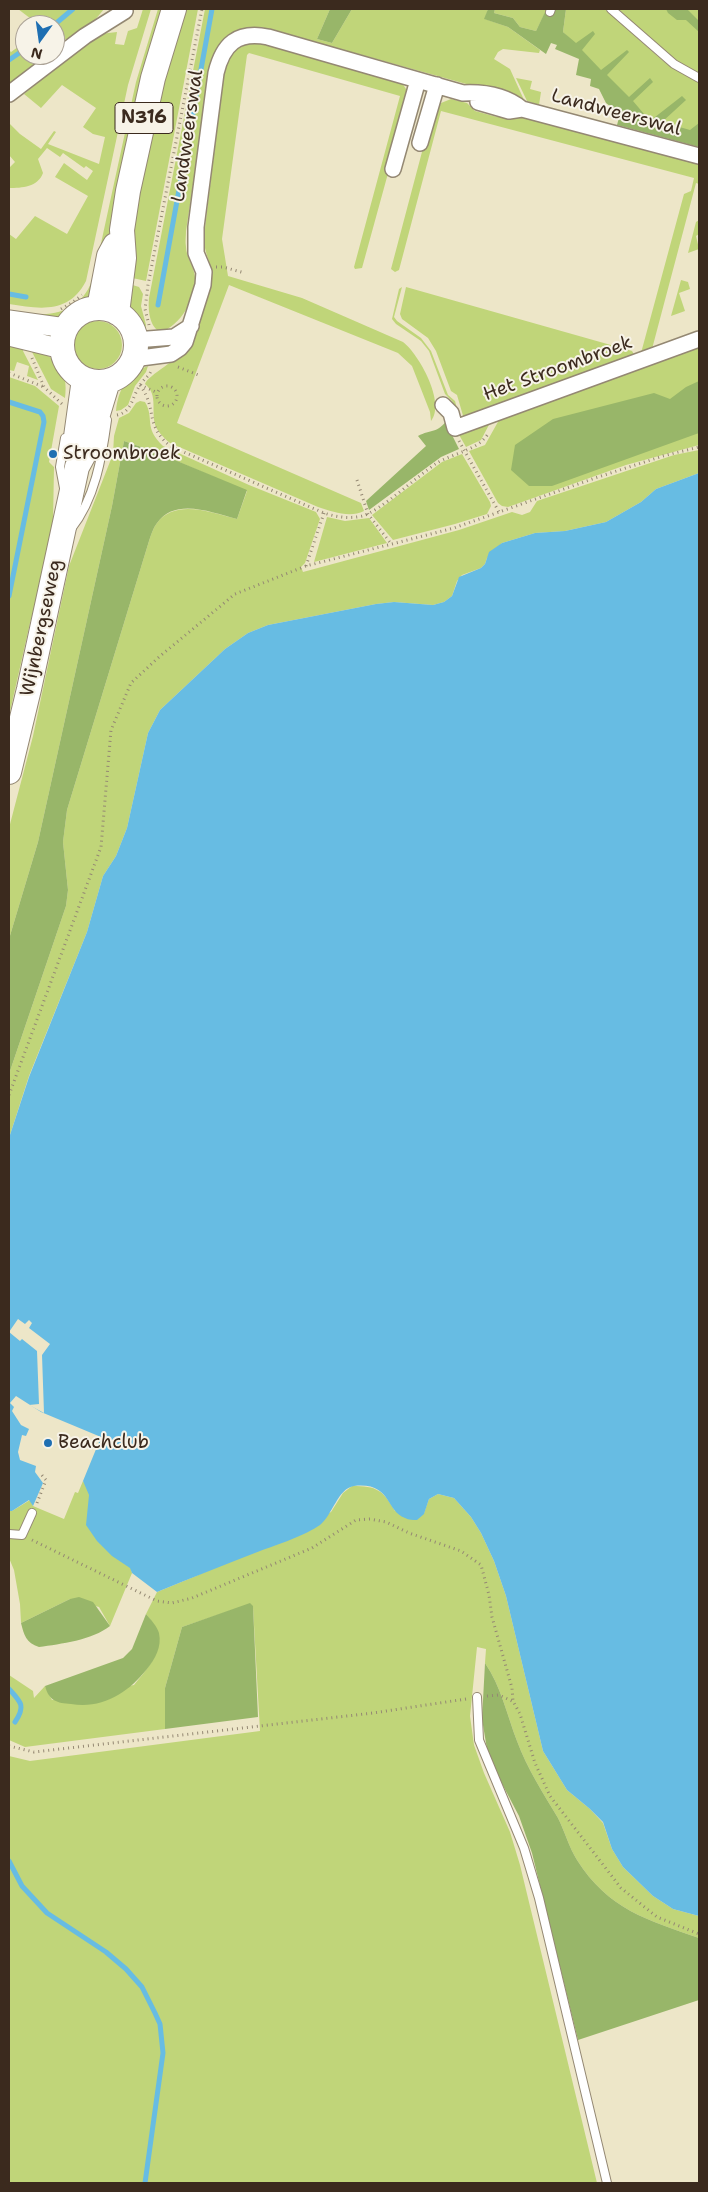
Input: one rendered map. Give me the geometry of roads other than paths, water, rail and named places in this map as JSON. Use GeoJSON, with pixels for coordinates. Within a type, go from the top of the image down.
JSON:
{"type":"FeatureCollection","features":[{"type":"Feature","properties":{"kind":"main road","name":"N316"},"geometry":{"type":"LineString","coordinates":[[108,311],[109,256],[122,230],[139,137],[153,78],[174,9]]}},
{"type":"Feature","properties":{"kind":"main road"},"geometry":{"type":"LineString","coordinates":[[108,311],[126,320],[132,329],[134,349],[123,372],[108,381],[96,382],[84,379],[69,367],[61,329],[80,313],[108,311]]}},
{"type":"Feature","properties":{"kind":"main road","name":"Wijnbergseweg"},"geometry":{"type":"LineString","coordinates":[[77,467],[74,445],[84,379]]}},
{"type":"Feature","properties":{"kind":"main road","name":"Wijnbergseweg"},"geometry":{"type":"LineString","coordinates":[[9,772],[77,467],[88,447],[108,381]]}},
{"type":"Feature","properties":{"kind":"street"},"geometry":{"type":"LineString","coordinates":[[9,94],[85,36],[125,11]]}},
{"type":"Feature","properties":{"kind":"street","name":"Landweerswal"},"geometry":{"type":"LineString","coordinates":[[134,349],[176,351],[185,342],[191,326],[203,285],[204,272],[196,253],[196,227],[216,74],[220,58],[226,47],[241,37],[255,34],[463,93],[477,102],[509,111],[522,109],[699,156]]}},
{"type":"Feature","properties":{"kind":"street"},"geometry":{"type":"LineString","coordinates":[[420,143],[427,83]]}},
{"type":"Feature","properties":{"kind":"street"},"geometry":{"type":"LineString","coordinates":[[408,154],[427,83]]}},
{"type":"Feature","properties":{"kind":"street"},"geometry":{"type":"LineString","coordinates":[[393,169],[427,83]]}},
{"type":"Feature","properties":{"kind":"street"},"geometry":{"type":"LineString","coordinates":[[9,320],[61,329]]}},
{"type":"Feature","properties":{"kind":"street"},"geometry":{"type":"LineString","coordinates":[[134,349],[174,337],[183,333],[191,326]]}},
{"type":"Feature","properties":{"kind":"street"},"geometry":{"type":"LineString","coordinates":[[9,336],[61,329]]}},
{"type":"Feature","properties":{"kind":"street","name":"Het Stroombroek"},"geometry":{"type":"LineString","coordinates":[[443,405],[451,413],[456,428],[699,339]]}},
{"type":"Feature","properties":{"kind":"lane"},"geometry":{"type":"LineString","coordinates":[[611,9],[674,64],[699,78]]}},
{"type":"Feature","properties":{"kind":"lane"},"geometry":{"type":"LineString","coordinates":[[71,406],[84,379]]}},
{"type":"Feature","properties":{"kind":"lane","name":"Wijnbergseweg"},"geometry":{"type":"LineString","coordinates":[[61,542],[81,517],[95,478],[108,414],[108,381]]}},
{"type":"Feature","properties":{"kind":"lane","name":"Wijnbergseweg"},"geometry":{"type":"LineString","coordinates":[[66,431],[60,467],[68,505]]}},
{"type":"Feature","properties":{"kind":"lane"},"geometry":{"type":"LineString","coordinates":[[9,1534],[22,1535],[34,1510]]}},
{"type":"Feature","properties":{"kind":"lane"},"geometry":{"type":"LineString","coordinates":[[477,1697],[479,1740],[524,1848],[537,1890],[608,2183]]}},
{"type":"Feature","properties":{"kind":"water"},"geometry":{"type":"Polygon","coordinates":[[[699,473],[699,1916],[673,1909],[653,1896],[623,1867],[612,1849],[603,1822],[567,1790],[543,1751],[506,1596],[494,1561],[471,1517],[454,1498],[438,1494],[429,1499],[424,1514],[417,1520],[411,1520],[399,1514],[382,1493],[375,1488],[354,1486],[348,1488],[339,1497],[324,1521],[314,1529],[291,1540],[157,1592],[132,1573],[130,1568],[112,1556],[97,1541],[86,1525],[89,1495],[83,1481],[101,1437],[41,1412],[16,1396],[10,1403],[14,1407],[12,1411],[21,1425],[29,1429],[26,1436],[22,1435],[18,1452],[20,1460],[36,1466],[35,1472],[43,1483],[33,1506],[29,1500],[9,1511],[9,1138],[29,1077],[87,932],[103,876],[116,856],[127,828],[148,733],[160,710],[225,649],[248,633],[268,625],[376,604],[394,602],[433,605],[444,602],[452,596],[459,577],[481,568],[485,564],[489,552],[502,543],[535,533],[565,531],[606,522],[641,502],[656,489],[699,473]]]}},
{"type":"Feature","properties":{"kind":"waterway"},"geometry":{"type":"LineString","coordinates":[[65,16],[73,9]]}},
{"type":"Feature","properties":{"kind":"waterway"},"geometry":{"type":"LineString","coordinates":[[158,305],[212,9]]}},
{"type":"Feature","properties":{"kind":"waterway"},"geometry":{"type":"LineString","coordinates":[[9,60],[15,56]]}},
{"type":"Feature","properties":{"kind":"waterway"},"geometry":{"type":"LineString","coordinates":[[9,294],[26,297]]}},
{"type":"Feature","properties":{"kind":"waterway"},"geometry":{"type":"LineString","coordinates":[[9,402],[40,412],[44,422],[9,596]]}},
{"type":"Feature","properties":{"kind":"waterway"},"geometry":{"type":"LineString","coordinates":[[9,1689],[21,1704],[20,1712],[15,1722]]}},
{"type":"Feature","properties":{"kind":"waterway"},"geometry":{"type":"LineString","coordinates":[[9,1861],[22,1886],[47,1913],[106,1952],[126,1969],[142,1987],[160,2024],[163,2053],[145,2183]]}},
{"type":"Feature","properties":{"kind":"place","name":"Stroombroek"},"geometry":{"type":"Point","coordinates":[53,454]}},
{"type":"Feature","properties":{"kind":"place","name":"Beachclub"},"geometry":{"type":"Point","coordinates":[48,1443]}}]}
